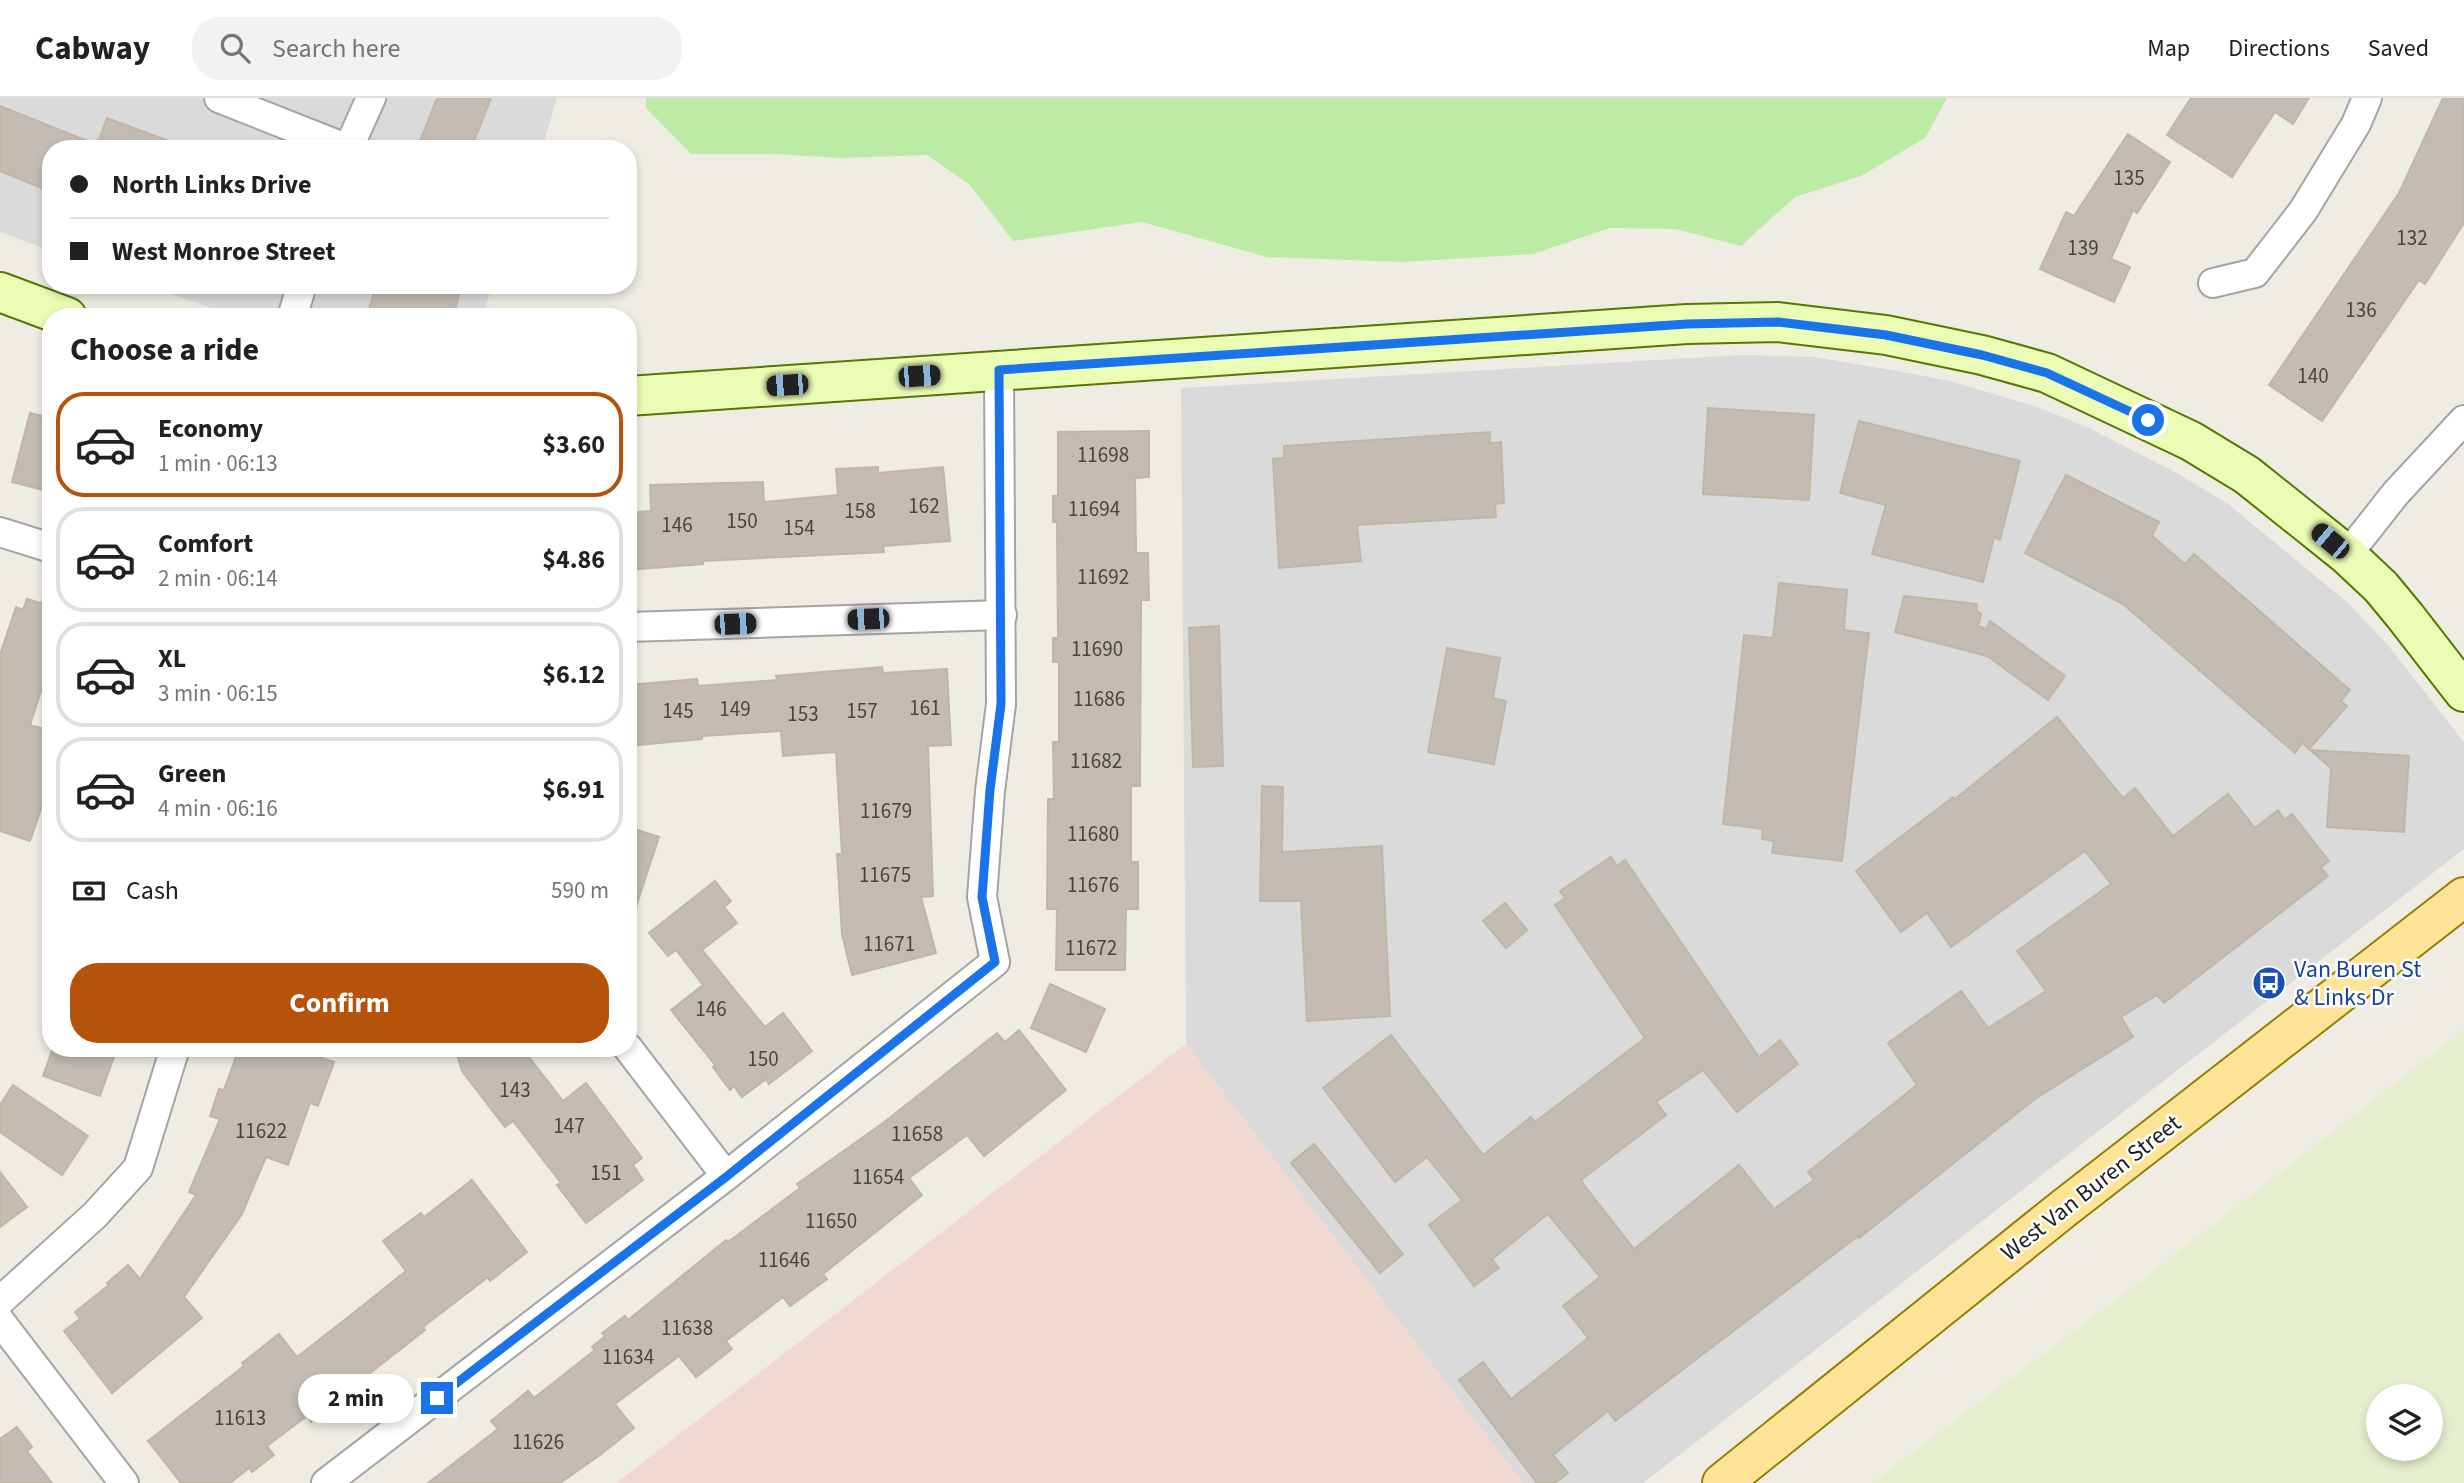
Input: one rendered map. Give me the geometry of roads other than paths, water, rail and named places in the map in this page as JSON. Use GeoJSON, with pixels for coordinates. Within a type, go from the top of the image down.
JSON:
{"type":"FeatureCollection","features":[{"type":"Feature","properties":{"kind":"main road","name":"West Van Buren Street"},"geometry":{"type":"LineString","coordinates":[[1722,1483],[2063,1209],[2464,897]]}},
{"type":"Feature","properties":{"kind":"street"},"geometry":{"type":"LineString","coordinates":[[219,98],[325,140]]}},
{"type":"Feature","properties":{"kind":"street"},"geometry":{"type":"LineString","coordinates":[[352,140],[371,98]]}},
{"type":"Feature","properties":{"kind":"street"},"geometry":{"type":"LineString","coordinates":[[2213,283],[2255,273],[2303,211],[2356,124],[2367,98]]}},
{"type":"Feature","properties":{"kind":"street"},"geometry":{"type":"LineString","coordinates":[[0,292],[43,308]]}},
{"type":"Feature","properties":{"kind":"street"},"geometry":{"type":"LineString","coordinates":[[637,395],[1687,324],[1778,322],[1886,335],[1982,355],[2047,373],[2179,435],[2247,475],[2347,555],[2405,616],[2464,692]]}},
{"type":"Feature","properties":{"kind":"street"},"geometry":{"type":"LineString","coordinates":[[326,1483],[726,1177],[995,962],[982,897],[990,790],[1001,704],[999,370]]}},
{"type":"Feature","properties":{"kind":"street"},"geometry":{"type":"LineString","coordinates":[[2347,555],[2396,494],[2464,420]]}},
{"type":"Feature","properties":{"kind":"street"},"geometry":{"type":"LineString","coordinates":[[0,533],[42,545]]}},
{"type":"Feature","properties":{"kind":"street"},"geometry":{"type":"LineString","coordinates":[[637,627],[1002,615]]}},
{"type":"Feature","properties":{"kind":"street"},"geometry":{"type":"LineString","coordinates":[[0,1301],[95,1215],[138,1168],[172,1057]]}},
{"type":"Feature","properties":{"kind":"street"},"geometry":{"type":"LineString","coordinates":[[635,1057],[726,1177]]}},
{"type":"Feature","properties":{"kind":"street"},"geometry":{"type":"LineString","coordinates":[[0,1321],[124,1483]]}},
{"type":"Feature","properties":{"kind":"place","name":"Van Buren St & Links Dr"},"geometry":{"type":"Point","coordinates":[2269,983]}}]}
